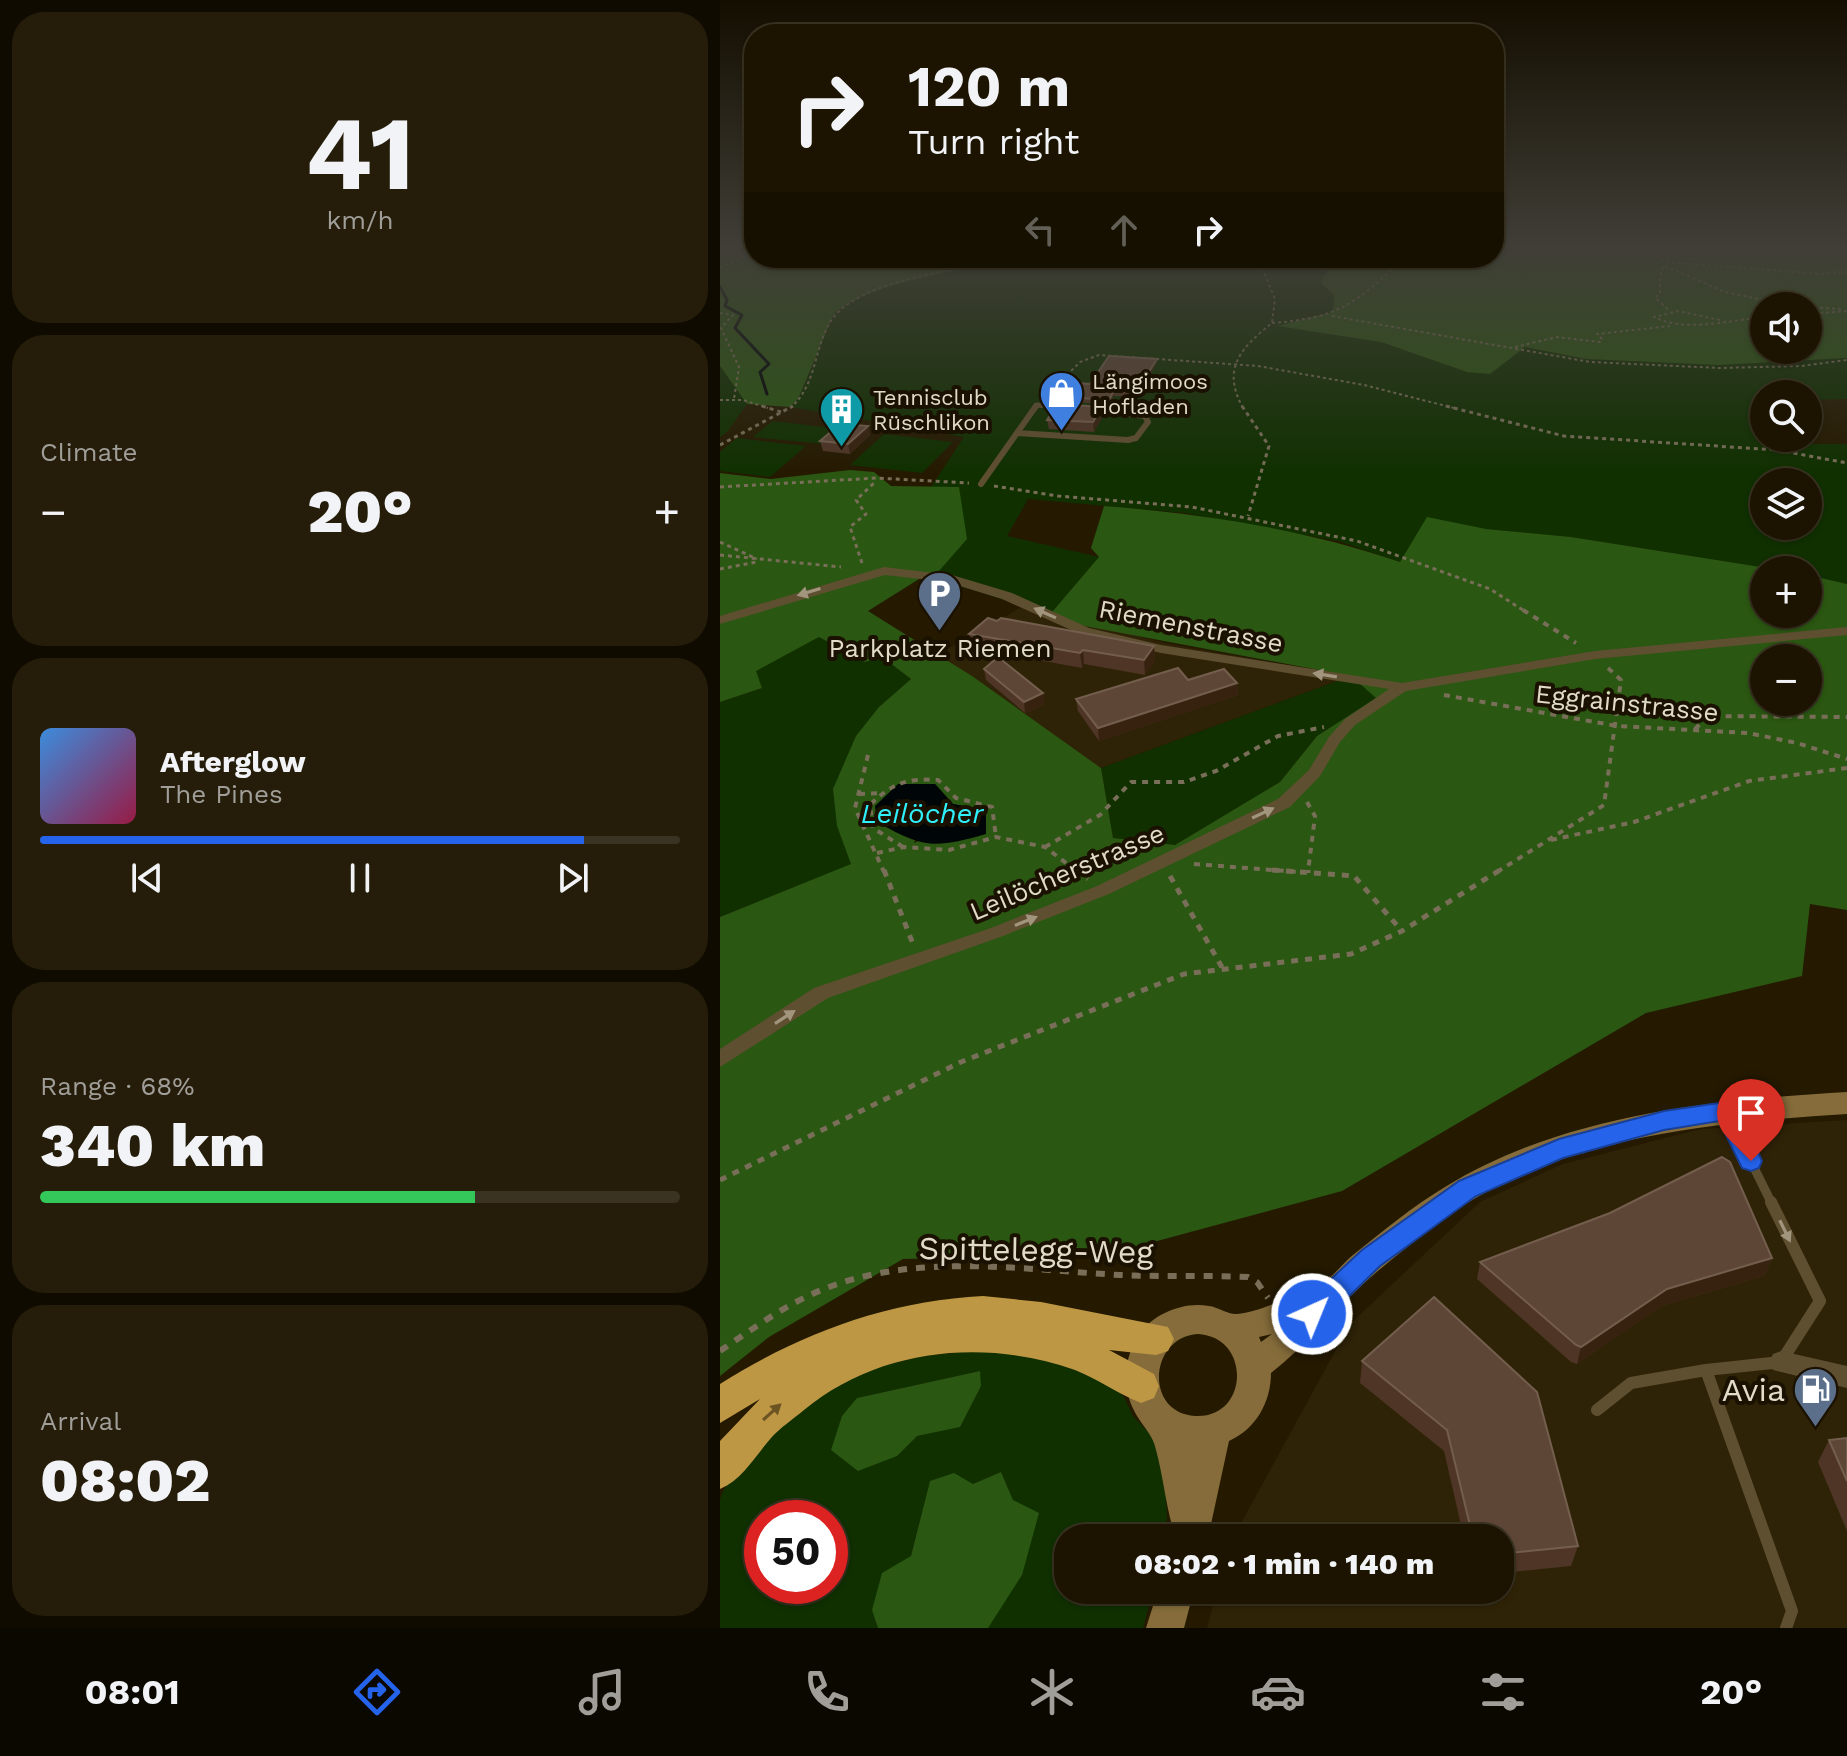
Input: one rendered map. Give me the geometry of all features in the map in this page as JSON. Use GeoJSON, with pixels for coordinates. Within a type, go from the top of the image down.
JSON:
{"type":"FeatureCollection","features":[{"type":"Feature","properties":{"kind":"highway"},"geometry":{"type":"LineString","coordinates":[[720,1405],[776,1370],[840,1338],[923,1317],[976,1313],[1025,1315],[1105,1335],[1156,1339]]}},
{"type":"Feature","properties":{"kind":"highway"},"geometry":{"type":"LineString","coordinates":[[720,1470],[764,1419],[808,1384],[856,1358],[925,1338],[987,1335],[1055,1345],[1087,1355],[1141,1386]]}},
{"type":"Feature","properties":{"kind":"main road"},"geometry":{"type":"LineString","coordinates":[[1256,1365],[1294,1334],[1331,1294],[1371,1258],[1467,1188],[1518,1164],[1618,1132],[1726,1111],[1847,1103]]}},
{"type":"Feature","properties":{"kind":"main road"},"geometry":{"type":"LineString","coordinates":[[1234,1330],[1281,1316],[1331,1294]]}},
{"type":"Feature","properties":{"kind":"main road"},"geometry":{"type":"LineString","coordinates":[[1194,1320],[1208,1320],[1234,1330],[1249,1345],[1256,1365],[1253,1391],[1247,1404],[1227,1423],[1215,1429],[1179,1429],[1163,1422],[1152,1412],[1141,1386],[1143,1361],[1156,1339],[1180,1324],[1194,1320]]}},
{"type":"Feature","properties":{"kind":"main road"},"geometry":{"type":"LineString","coordinates":[[1163,1422],[1173,1447],[1189,1524]]}},
{"type":"Feature","properties":{"kind":"main road"},"geometry":{"type":"LineString","coordinates":[[1195,1524],[1215,1429]]}},
{"type":"Feature","properties":{"kind":"main road"},"geometry":{"type":"LineString","coordinates":[[1165,1628],[1172,1604]]}},
{"type":"Feature","properties":{"kind":"street"},"geometry":{"type":"LineString","coordinates":[[720,620],[884,571]]}},
{"type":"Feature","properties":{"kind":"street","name":"Riemenstrasse"},"geometry":{"type":"LineString","coordinates":[[884,571],[948,578],[1007,596],[1085,631],[1146,645],[1402,687]]}},
{"type":"Feature","properties":{"kind":"street"},"geometry":{"type":"LineString","coordinates":[[1402,687],[1595,655],[1847,631]]}},
{"type":"Feature","properties":{"kind":"street","name":"Leilöcherstrasse"},"geometry":{"type":"LineString","coordinates":[[720,1059],[821,993],[997,932],[1103,890],[1284,803],[1301,789],[1350,722],[1402,687]]}},
{"type":"Feature","properties":{"kind":"street"},"geometry":{"type":"LineString","coordinates":[[1781,1362],[1847,1377]]}},
{"type":"Feature","properties":{"kind":"lane"},"geometry":{"type":"LineString","coordinates":[[981,484],[1037,405],[1065,407]]}},
{"type":"Feature","properties":{"kind":"lane"},"geometry":{"type":"LineString","coordinates":[[1017,433],[1128,440],[1136,438],[1148,422],[1145,416],[1135,413],[1079,408]]}},
{"type":"Feature","properties":{"kind":"lane"},"geometry":{"type":"LineString","coordinates":[[1597,1410],[1631,1383],[1706,1370],[1781,1362],[1820,1301],[1726,1111]]}},
{"type":"Feature","properties":{"kind":"lane"},"geometry":{"type":"LineString","coordinates":[[1706,1370],[1792,1611],[1786,1628]]}},
{"type":"Feature","properties":{"kind":"path"},"geometry":{"type":"LineString","coordinates":[[726,323],[721,328],[739,367],[734,399]]}},
{"type":"Feature","properties":{"kind":"path"},"geometry":{"type":"LineString","coordinates":[[720,445],[781,412],[798,399],[831,323]]}},
{"type":"Feature","properties":{"kind":"path"},"geometry":{"type":"LineString","coordinates":[[720,1180],[961,1062],[1184,974],[1351,954],[1402,931],[1604,805],[1621,680],[1595,655],[1490,589],[1357,541],[1248,516],[1269,446],[1239,402],[1232,376],[1234,364],[1249,340],[1272,323]]}},
{"type":"Feature","properties":{"kind":"path"},"geometry":{"type":"LineString","coordinates":[[1373,323],[1590,362],[1720,368],[1801,366],[1847,360]]}},
{"type":"Feature","properties":{"kind":"path"},"geometry":{"type":"LineString","coordinates":[[1660,323],[1676,325]]}},
{"type":"Feature","properties":{"kind":"path"},"geometry":{"type":"LineString","coordinates":[[1514,347],[1557,337],[1600,342],[1602,339],[1597,334],[1694,323]]}},
{"type":"Feature","properties":{"kind":"path"},"geometry":{"type":"LineString","coordinates":[[1037,405],[1087,357],[1099,355],[1234,364],[1364,385],[1564,436],[1777,450],[1847,463]]}},
{"type":"Feature","properties":{"kind":"path"},"geometry":{"type":"LineString","coordinates":[[720,400],[734,399],[781,412]]}},
{"type":"Feature","properties":{"kind":"path"},"geometry":{"type":"LineString","coordinates":[[864,569],[850,527],[866,514],[856,500],[876,481]]}},
{"type":"Feature","properties":{"kind":"path"},"geometry":{"type":"LineString","coordinates":[[720,542],[763,561]]}},
{"type":"Feature","properties":{"kind":"path"},"geometry":{"type":"LineString","coordinates":[[720,555],[884,571]]}},
{"type":"Feature","properties":{"kind":"path"},"geometry":{"type":"LineString","coordinates":[[720,569],[763,561]]}},
{"type":"Feature","properties":{"kind":"path","name":"Eggrainstrasse"},"geometry":{"type":"LineString","coordinates":[[1402,687],[1617,726],[1748,733],[1797,743],[1847,759]]}},
{"type":"Feature","properties":{"kind":"path"},"geometry":{"type":"LineString","coordinates":[[1694,730],[1708,716],[1847,717]]}},
{"type":"Feature","properties":{"kind":"path"},"geometry":{"type":"LineString","coordinates":[[1045,847],[1100,815],[1131,782],[1184,782],[1216,771],[1278,736],[1350,722]]}},
{"type":"Feature","properties":{"kind":"path"},"geometry":{"type":"LineString","coordinates":[[868,755],[855,808],[877,853],[918,957]]}},
{"type":"Feature","properties":{"kind":"path"},"geometry":{"type":"LineString","coordinates":[[1547,841],[1634,822],[1749,781],[1847,768]]}},
{"type":"Feature","properties":{"kind":"path"},"geometry":{"type":"LineString","coordinates":[[904,847],[873,828],[870,805],[894,781],[914,778],[938,780],[956,798],[992,807],[996,837]]}},
{"type":"Feature","properties":{"kind":"path"},"geometry":{"type":"LineString","coordinates":[[1301,789],[1315,816],[1308,873]]}},
{"type":"Feature","properties":{"kind":"path"},"geometry":{"type":"LineString","coordinates":[[859,794],[883,793]]}},
{"type":"Feature","properties":{"kind":"path"},"geometry":{"type":"LineString","coordinates":[[877,853],[904,847],[949,850],[996,837],[1045,847],[1103,890]]}},
{"type":"Feature","properties":{"kind":"path"},"geometry":{"type":"LineString","coordinates":[[1162,861],[1354,876],[1402,931]]}},
{"type":"Feature","properties":{"kind":"path"},"geometry":{"type":"LineString","coordinates":[[1162,861],[1223,969]]}},
{"type":"Feature","properties":{"kind":"path","name":"Spittelegg-Weg"},"geometry":{"type":"LineString","coordinates":[[720,1351],[777,1312],[826,1288],[889,1271],[953,1267],[1181,1278],[1248,1277],[1257,1282],[1281,1316]]}},
{"type":"Feature","properties":{"kind":"shaded area"},"geometry":{"type":"Polygon","coordinates":[[[1022,607],[1169,644],[1351,676],[1101,768],[938,654],[1022,607]]]}},
{"type":"Feature","properties":{"kind":"shaded area"},"geometry":{"type":"Polygon","coordinates":[[[1847,1120],[1847,1628],[1207,1628],[1213,1604],[1514,1604],[1514,1524],[1241,1524],[1350,1324],[1480,1202],[1563,1164],[1701,1129],[1847,1120]]]}},
{"type":"Feature","properties":{"kind":"green space"},"geometry":{"type":"Polygon","coordinates":[[[720,323],[830,323],[798,399],[790,407],[747,404],[720,366],[720,323]]]}},
{"type":"Feature","properties":{"kind":"green space"},"geometry":{"type":"Polygon","coordinates":[[[831,323],[1293,323],[1280,326],[1381,342],[1467,372],[1490,374],[1524,347],[1586,359],[1718,365],[1822,364],[1822,359],[1847,358],[1847,399],[1822,400],[1822,380],[1750,380],[1750,452],[1822,452],[1822,444],[1847,444],[1847,584],[1822,578],[1822,556],[1750,556],[1750,565],[1571,537],[1486,529],[1400,562],[1338,541],[1185,513],[1028,499],[1007,536],[1099,557],[1052,612],[953,584],[919,579],[939,571],[959,487],[931,487],[964,437],[790,407],[798,399],[831,323]]]}},
{"type":"Feature","properties":{"kind":"green space"},"geometry":{"type":"Polygon","coordinates":[[[1289,323],[1750,323],[1750,363],[1718,365],[1586,359],[1525,347],[1490,374],[1467,372],[1381,342],[1277,326],[1289,323]]]}},
{"type":"Feature","properties":{"kind":"green space"},"geometry":{"type":"Polygon","coordinates":[[[1822,323],[1847,323],[1847,358],[1822,359],[1822,323]]]}},
{"type":"Feature","properties":{"kind":"green space"},"geometry":{"type":"Polygon","coordinates":[[[720,366],[747,404],[720,437],[720,366]]]}},
{"type":"Feature","properties":{"kind":"green space"},"geometry":{"type":"Polygon","coordinates":[[[773,421],[841,429],[823,444],[753,437],[773,421]]]}},
{"type":"Feature","properties":{"kind":"green space"},"geometry":{"type":"Polygon","coordinates":[[[884,434],[953,442],[922,473],[850,465],[884,434]]]}},
{"type":"Feature","properties":{"kind":"green space"},"geometry":{"type":"Polygon","coordinates":[[[737,438],[806,446],[770,477],[720,471],[720,452],[737,438]]]}},
{"type":"Feature","properties":{"kind":"green space"},"geometry":{"type":"Polygon","coordinates":[[[850,470],[874,472],[891,486],[959,487],[967,539],[939,571],[919,579],[868,611],[972,676],[1101,768],[1113,838],[1175,845],[1280,782],[1317,736],[1376,698],[1351,676],[1079,625],[1052,612],[1099,557],[1091,548],[1104,506],[1179,513],[1291,532],[1400,562],[1427,517],[1486,529],[1571,537],[1750,565],[1750,628],[1822,628],[1822,578],[1847,584],[1847,910],[1810,904],[1802,976],[1646,1013],[1342,1191],[1109,1254],[903,1259],[769,1337],[720,1376],[720,917],[851,864],[837,826],[833,789],[856,736],[879,707],[911,679],[882,657],[865,662],[819,637],[756,671],[762,688],[720,702],[720,473],[771,479],[850,470]],[[935,784],[914,843],[985,810],[953,804],[935,784]]]}},
{"type":"Feature","properties":{"kind":"green space"},"geometry":{"type":"Polygon","coordinates":[[[819,637],[865,662],[882,657],[911,679],[879,707],[837,826],[852,864],[720,917],[720,702],[762,688],[755,671],[819,637]]]}},
{"type":"Feature","properties":{"kind":"green space"},"geometry":{"type":"Polygon","coordinates":[[[1351,676],[1377,698],[1317,736],[1280,782],[1175,845],[1113,838],[1101,768],[1351,676]]]}},
{"type":"Feature","properties":{"kind":"green space"},"geometry":{"type":"Polygon","coordinates":[[[986,1351],[1036,1357],[1110,1381],[1124,1397],[1133,1416],[1151,1435],[1164,1462],[1166,1524],[1054,1524],[1054,1604],[1149,1604],[1143,1628],[988,1628],[1013,1500],[1001,1472],[973,1484],[930,1482],[911,1556],[872,1609],[878,1628],[720,1628],[720,1499],[726,1485],[782,1425],[807,1404],[860,1374],[919,1357],[986,1351]],[[980,1371],[857,1398],[917,1436],[960,1426],[980,1371]]]}},
{"type":"Feature","properties":{"kind":"green space"},"geometry":{"type":"Polygon","coordinates":[[[980,1371],[981,1386],[960,1427],[917,1436],[897,1456],[858,1471],[831,1450],[842,1416],[857,1398],[980,1371]]]}},
{"type":"Feature","properties":{"kind":"green space"},"geometry":{"type":"Polygon","coordinates":[[[1001,1472],[1013,1500],[1039,1513],[1022,1575],[988,1628],[878,1628],[872,1610],[882,1573],[911,1556],[930,1481],[954,1473],[973,1484],[1001,1472]]]}},
{"type":"Feature","properties":{"kind":"water","name":"Leilöcher"},"geometry":{"type":"Polygon","coordinates":[[[898,784],[935,784],[953,804],[986,810],[986,834],[954,842],[929,843],[906,837],[877,822],[875,806],[898,784]]]}},
{"type":"Feature","properties":{"kind":"building"},"geometry":{"type":"Polygon","coordinates":[[[1109,356],[1157,359],[1136,393],[1114,391],[1109,400],[1065,397],[1079,383],[1090,384],[1109,356]]]}},
{"type":"Feature","properties":{"kind":"building"},"geometry":{"type":"Polygon","coordinates":[[[1057,404],[1102,407],[1093,422],[1047,420],[1057,404]]]}},
{"type":"Feature","properties":{"kind":"building"},"geometry":{"type":"Polygon","coordinates":[[[840,424],[868,426],[848,444],[820,441],[840,424]]]}},
{"type":"Feature","properties":{"kind":"building"},"geometry":{"type":"Polygon","coordinates":[[[988,618],[1154,646],[1144,660],[1083,650],[1080,653],[969,634],[988,618]]]}},
{"type":"Feature","properties":{"kind":"building"},"geometry":{"type":"Polygon","coordinates":[[[998,657],[1043,693],[1024,702],[984,669],[998,657]]]}},
{"type":"Feature","properties":{"kind":"building"},"geometry":{"type":"Polygon","coordinates":[[[1178,668],[1188,680],[1224,669],[1237,683],[1098,728],[1076,699],[1178,668]]]}},
{"type":"Feature","properties":{"kind":"building"},"geometry":{"type":"Polygon","coordinates":[[[1722,1157],[1730,1162],[1772,1258],[1667,1289],[1581,1347],[1480,1262],[1610,1213],[1722,1157]]]}},
{"type":"Feature","properties":{"kind":"building"},"geometry":{"type":"Polygon","coordinates":[[[1434,1297],[1537,1392],[1578,1546],[1514,1553],[1514,1524],[1470,1524],[1447,1430],[1362,1361],[1434,1297]]]}},
{"type":"Feature","properties":{"kind":"building"},"geometry":{"type":"Polygon","coordinates":[[[1847,1438],[1847,1481],[1829,1440],[1847,1438]]]}},
{"type":"Feature","properties":{"kind":"waterway"},"geometry":{"type":"LineString","coordinates":[[738,323],[735,328],[769,364],[760,372],[767,394]]}},
{"type":"Feature","properties":{"kind":"place","name":"Längimoos Hofladen"},"geometry":{"type":"Point","coordinates":[1061,433]}},
{"type":"Feature","properties":{"kind":"place","name":"Tennisclub Rüschlikon"},"geometry":{"type":"Point","coordinates":[842,449]}},
{"type":"Feature","properties":{"kind":"place","name":"Parkplatz Riemen"},"geometry":{"type":"Point","coordinates":[940,632]}},
{"type":"Feature","properties":{"kind":"place","name":"Avia"},"geometry":{"type":"Point","coordinates":[1816,1429]}},
{"type":"Feature","properties":{"kind":"route"},"geometry":{"type":"LineString","coordinates":[[1312,1314],[1371,1258],[1467,1188],[1559,1149],[1664,1121],[1726,1111],[1751,1161]]}}]}
